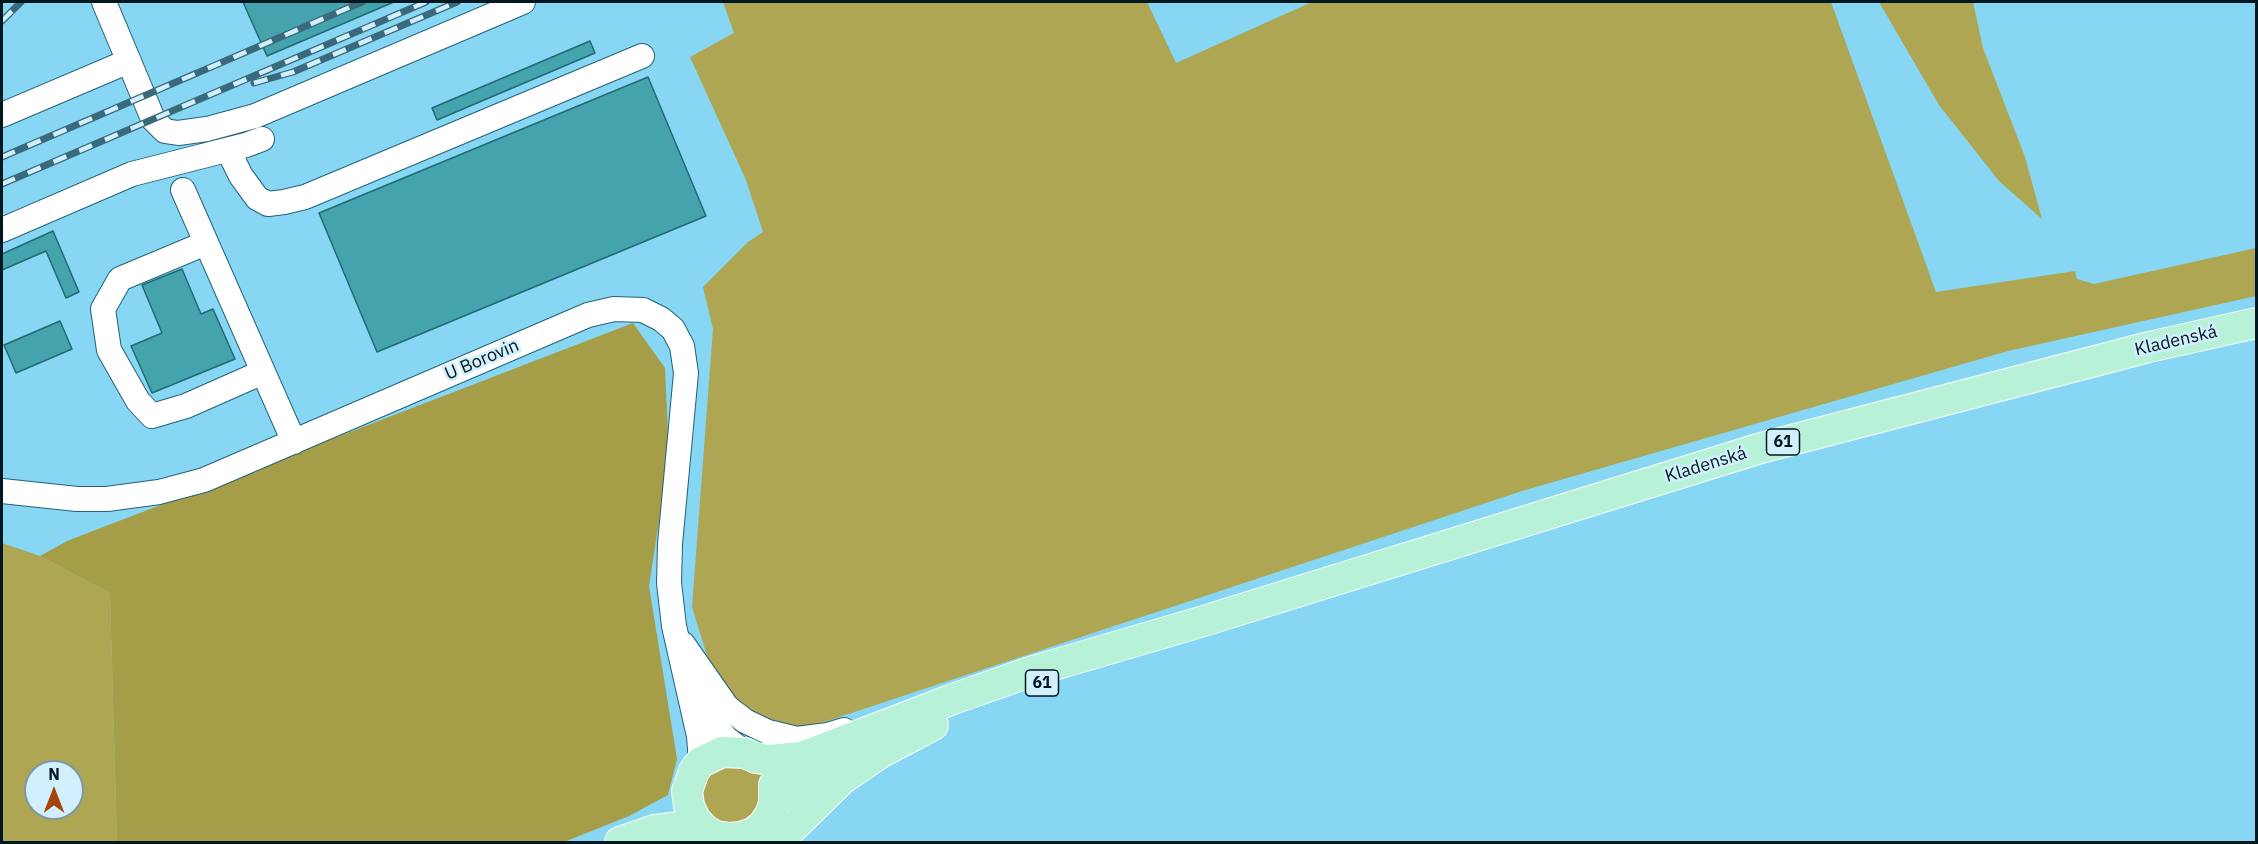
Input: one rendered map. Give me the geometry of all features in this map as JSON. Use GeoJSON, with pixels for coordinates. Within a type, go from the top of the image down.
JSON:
{"type":"FeatureCollection","features":[{"type":"Feature","properties":{"kind":"main road","name":"Kladenská"},"geometry":{"type":"LineString","coordinates":[[1197,623],[1761,448],[2137,350],[2256,323]]}},
{"type":"Feature","properties":{"kind":"main road","name":"61"},"geometry":{"type":"LineString","coordinates":[[701,762],[722,752],[783,760],[802,757],[952,699],[1030,672],[1197,623]]}},
{"type":"Feature","properties":{"kind":"main road","name":"61"},"geometry":{"type":"LineString","coordinates":[[620,843],[666,828],[686,827],[705,830],[716,836],[729,838],[753,833],[770,815],[774,803],[796,784],[822,768],[1197,623]]}},
{"type":"Feature","properties":{"kind":"main road","name":"61"},"geometry":{"type":"LineString","coordinates":[[778,843],[842,779],[880,753],[933,725]]}},
{"type":"Feature","properties":{"kind":"main road"},"geometry":{"type":"LineString","coordinates":[[750,755],[765,766],[772,778],[775,790],[774,803]]}},
{"type":"Feature","properties":{"kind":"main road"},"geometry":{"type":"LineString","coordinates":[[701,762],[694,771],[687,791],[689,806],[695,819],[705,830]]}},
{"type":"Feature","properties":{"kind":"main road"},"geometry":{"type":"LineString","coordinates":[[602,843],[664,810],[687,791]]}},
{"type":"Feature","properties":{"kind":"street"},"geometry":{"type":"LineString","coordinates":[[104,2],[153,119],[165,131],[178,134],[255,117],[523,2]]}},
{"type":"Feature","properties":{"kind":"street"},"geometry":{"type":"LineString","coordinates":[[228,150],[241,176],[257,198],[268,204],[284,202],[305,197],[642,56]]}},
{"type":"Feature","properties":{"kind":"street"},"geometry":{"type":"LineString","coordinates":[[2,115],[129,61]]}},
{"type":"Feature","properties":{"kind":"street"},"geometry":{"type":"LineString","coordinates":[[2,230],[132,174],[262,139]]}},
{"type":"Feature","properties":{"kind":"street"},"geometry":{"type":"LineString","coordinates":[[183,190],[294,442]]}},
{"type":"Feature","properties":{"kind":"street"},"geometry":{"type":"LineString","coordinates":[[206,243],[120,279],[103,309],[109,350],[138,401],[152,416],[186,406],[263,372]]}},
{"type":"Feature","properties":{"kind":"street","name":"U Borovin"},"geometry":{"type":"LineString","coordinates":[[2,490],[77,499],[107,499],[148,494],[204,480],[588,315],[614,309],[643,310],[661,319],[673,329],[682,346],[686,373],[670,544],[669,583],[677,633]]}},
{"type":"Feature","properties":{"kind":"street"},"geometry":{"type":"LineString","coordinates":[[677,633],[727,707],[745,721],[768,732],[798,739],[828,735],[952,699]]}},
{"type":"Feature","properties":{"kind":"street"},"geometry":{"type":"LineString","coordinates":[[677,633],[716,728],[750,755]]}},
{"type":"Feature","properties":{"kind":"street"},"geometry":{"type":"LineString","coordinates":[[677,633],[699,736],[701,762]]}},
{"type":"Feature","properties":{"kind":"shaded area"},"geometry":{"type":"Polygon","coordinates":[[[723,2],[1147,2],[1176,63],[1312,2],[1831,2],[1936,292],[2075,271],[2077,279],[2094,284],[2256,248],[2256,296],[2008,351],[1522,491],[800,730],[765,721],[726,696],[712,672],[692,607],[713,329],[703,287],[748,242],[763,232],[746,180],[690,57],[734,33],[723,2]]]}},
{"type":"Feature","properties":{"kind":"shaded area"},"geometry":{"type":"Polygon","coordinates":[[[1879,2],[1973,2],[1983,48],[2025,157],[2042,219],[1999,181],[1939,105],[1879,2]]]}},
{"type":"Feature","properties":{"kind":"shaded area"},"geometry":{"type":"Polygon","coordinates":[[[633,323],[665,368],[669,456],[649,586],[677,759],[668,795],[629,816],[564,842],[117,842],[110,593],[40,556],[67,541],[633,323]]]}},
{"type":"Feature","properties":{"kind":"shaded area"},"geometry":{"type":"Polygon","coordinates":[[[2,543],[40,556],[110,593],[117,842],[2,842],[2,543]]]}},
{"type":"Feature","properties":{"kind":"shaded area"},"geometry":{"type":"Polygon","coordinates":[[[724,762],[757,770],[763,777],[758,818],[726,828],[705,813],[701,787],[716,766],[724,762]]]}},
{"type":"Feature","properties":{"kind":"building"},"geometry":{"type":"Polygon","coordinates":[[[243,2],[394,2],[267,56],[243,2]]]}},
{"type":"Feature","properties":{"kind":"building"},"geometry":{"type":"Polygon","coordinates":[[[590,41],[595,53],[437,120],[432,108],[590,41]]]}},
{"type":"Feature","properties":{"kind":"building"},"geometry":{"type":"Polygon","coordinates":[[[648,77],[706,216],[377,352],[319,213],[648,77]]]}},
{"type":"Feature","properties":{"kind":"building"},"geometry":{"type":"Polygon","coordinates":[[[53,231],[79,292],[66,298],[46,251],[2,270],[2,254],[53,231]]]}},
{"type":"Feature","properties":{"kind":"building"},"geometry":{"type":"Polygon","coordinates":[[[182,269],[201,314],[213,309],[235,359],[152,393],[131,346],[162,333],[142,285],[182,269]]]}},
{"type":"Feature","properties":{"kind":"building"},"geometry":{"type":"Polygon","coordinates":[[[60,321],[72,349],[16,373],[4,345],[60,321]]]}},
{"type":"Feature","properties":{"kind":"railway"},"geometry":{"type":"LineString","coordinates":[[2,21],[21,2]]}},
{"type":"Feature","properties":{"kind":"railway"},"geometry":{"type":"LineString","coordinates":[[2,157],[362,2]]}},
{"type":"Feature","properties":{"kind":"railway"},"geometry":{"type":"LineString","coordinates":[[2,184],[426,2]]}},
{"type":"Feature","properties":{"kind":"railway"},"geometry":{"type":"LineString","coordinates":[[254,83],[293,72],[457,2]]}}]}
